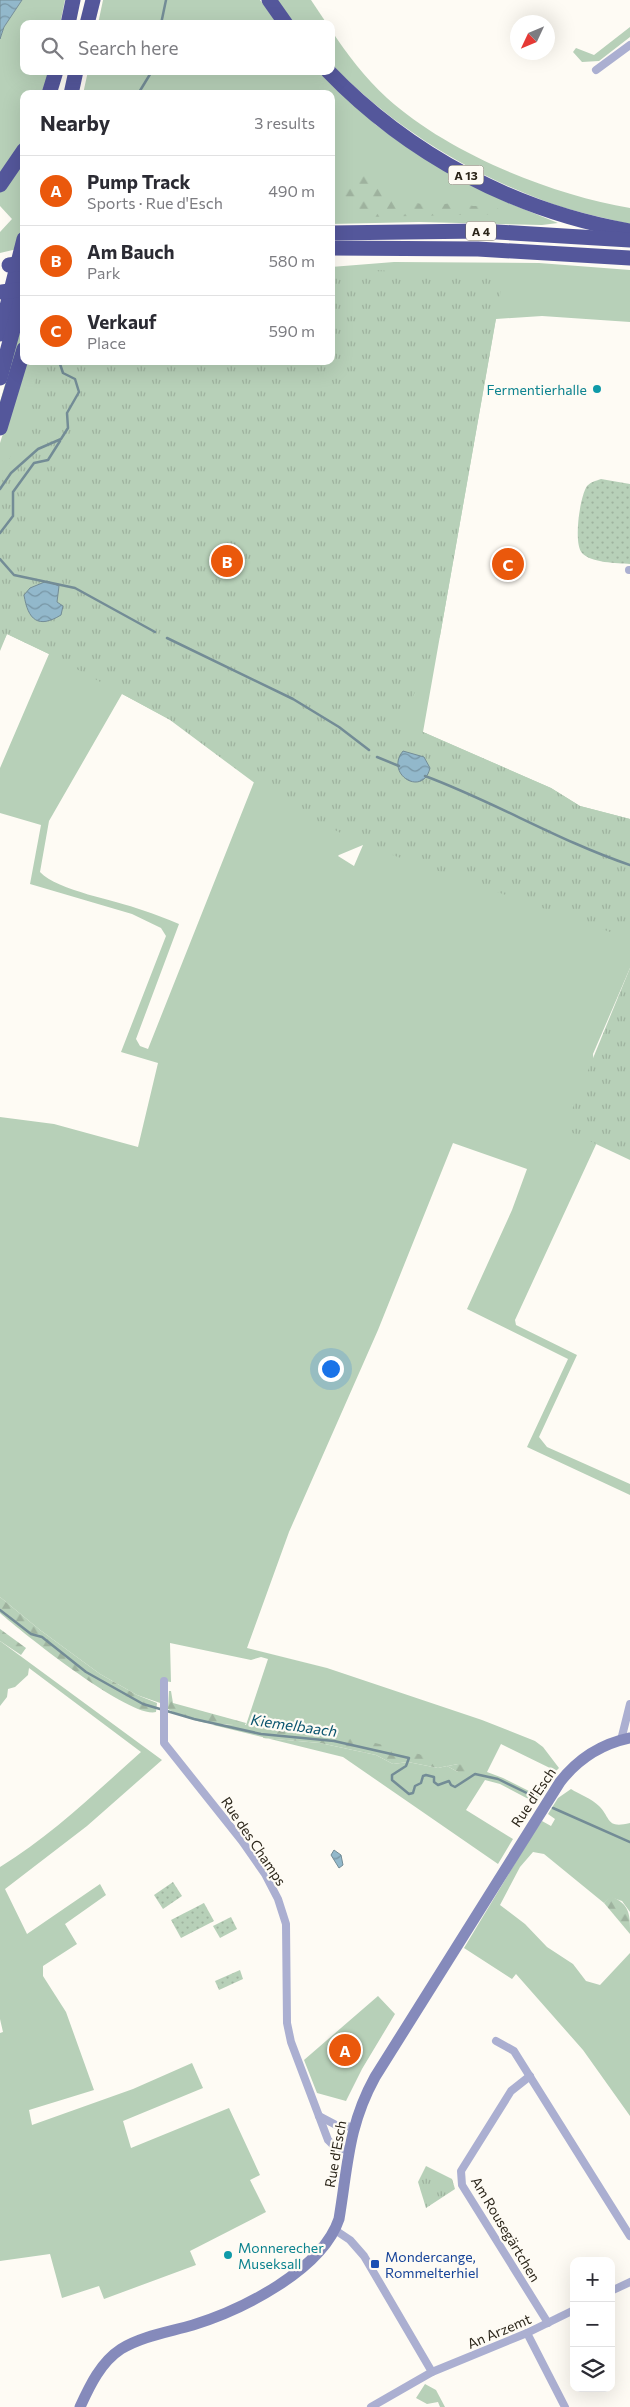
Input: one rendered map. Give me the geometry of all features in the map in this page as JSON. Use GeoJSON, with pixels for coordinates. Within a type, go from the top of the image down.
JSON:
{"type":"FeatureCollection","features":[{"type":"Feature","properties":{"kind":"highway"},"geometry":{"type":"LineString","coordinates":[[69,20],[75,0]]}},
{"type":"Feature","properties":{"kind":"highway"},"geometry":{"type":"LineString","coordinates":[[72,20],[75,0]]}},
{"type":"Feature","properties":{"kind":"highway"},"geometry":{"type":"LineString","coordinates":[[88,20],[92,0]]}},
{"type":"Feature","properties":{"kind":"highway"},"geometry":{"type":"LineString","coordinates":[[269,0],[283,20]]}},
{"type":"Feature","properties":{"kind":"highway"},"geometry":{"type":"LineString","coordinates":[[50,90],[55,75]]}},
{"type":"Feature","properties":{"kind":"highway"},"geometry":{"type":"LineString","coordinates":[[58,90],[61,75]]}},
{"type":"Feature","properties":{"kind":"highway"},"geometry":{"type":"LineString","coordinates":[[72,90],[75,75]]}},
{"type":"Feature","properties":{"kind":"highway","name":"A 13"},"geometry":{"type":"LineString","coordinates":[[332,75],[380,120],[418,148],[460,172],[538,208],[566,217],[630,231]]}},
{"type":"Feature","properties":{"kind":"highway"},"geometry":{"type":"LineString","coordinates":[[0,185],[20,156]]}},
{"type":"Feature","properties":{"kind":"highway","name":"A 4"},"geometry":{"type":"LineString","coordinates":[[335,232],[481,231],[630,240]]}},
{"type":"Feature","properties":{"kind":"highway","name":"A 4"},"geometry":{"type":"LineString","coordinates":[[335,248],[496,250],[630,258]]}},
{"type":"Feature","properties":{"kind":"highway","name":"A 4"},"geometry":{"type":"LineString","coordinates":[[335,256],[409,248]]}},
{"type":"Feature","properties":{"kind":"highway"},"geometry":{"type":"LineString","coordinates":[[0,334],[20,255]]}},
{"type":"Feature","properties":{"kind":"highway"},"geometry":{"type":"LineString","coordinates":[[6,278],[20,278]]}},
{"type":"Feature","properties":{"kind":"highway"},"geometry":{"type":"LineString","coordinates":[[6,278],[20,287]]}},
{"type":"Feature","properties":{"kind":"highway"},"geometry":{"type":"LineString","coordinates":[[0,378],[20,305]]}},
{"type":"Feature","properties":{"kind":"highway"},"geometry":{"type":"LineString","coordinates":[[0,428],[20,362]]}},
{"type":"Feature","properties":{"kind":"main road","name":"Rue d'Esch"},"geometry":{"type":"LineString","coordinates":[[80,2407],[96,2376],[106,2362],[120,2350],[137,2341],[223,2314],[280,2283],[314,2258],[326,2246],[335,2230],[342,2200],[353,2127],[362,2101],[375,2077],[560,1782],[587,1755],[625,1739]]}},
{"type":"Feature","properties":{"kind":"street"},"geometry":{"type":"LineString","coordinates":[[596,70],[630,45]]}},
{"type":"Feature","properties":{"kind":"street","name":"Rue des Champs"},"geometry":{"type":"LineString","coordinates":[[164,1681],[164,1743],[242,1841],[265,1874],[278,1900],[286,1924],[287,2022],[297,2060],[328,2140],[333,2145],[348,2151]]}},
{"type":"Feature","properties":{"kind":"street"},"geometry":{"type":"LineString","coordinates":[[625,1739],[630,1704]]}},
{"type":"Feature","properties":{"kind":"street"},"geometry":{"type":"LineString","coordinates":[[496,2041],[514,2051],[630,2236]]}},
{"type":"Feature","properties":{"kind":"street","name":"Am Rousegärtchen"},"geometry":{"type":"LineString","coordinates":[[530,2076],[511,2091],[461,2171],[460,2179],[548,2323]]}},
{"type":"Feature","properties":{"kind":"street"},"geometry":{"type":"LineString","coordinates":[[317,2114],[326,2122],[353,2127]]}},
{"type":"Feature","properties":{"kind":"street"},"geometry":{"type":"LineString","coordinates":[[335,2230],[350,2240],[364,2256],[432,2372]]}},
{"type":"Feature","properties":{"kind":"street"},"geometry":{"type":"LineString","coordinates":[[615,2290],[630,2282]]}},
{"type":"Feature","properties":{"kind":"street","name":"An Arzemt"},"geometry":{"type":"LineString","coordinates":[[371,2407],[432,2372],[527,2333],[570,2312]]}},
{"type":"Feature","properties":{"kind":"street"},"geometry":{"type":"LineString","coordinates":[[527,2333],[565,2407]]}},
{"type":"Feature","properties":{"kind":"green space"},"geometry":{"type":"Polygon","coordinates":[[[22,0],[65,0],[61,20],[20,20],[20,75],[49,75],[43,90],[20,90],[20,144],[0,175],[0,39],[4,27],[22,0]]]}},
{"type":"Feature","properties":{"kind":"green space"},"geometry":{"type":"Polygon","coordinates":[[[103,0],[260,0],[275,20],[99,20],[103,0]]]}},
{"type":"Feature","properties":{"kind":"green space"},"geometry":{"type":"Polygon","coordinates":[[[276,0],[311,0],[324,20],[292,20],[276,0]]]}},
{"type":"Feature","properties":{"kind":"green space"},"geometry":{"type":"Polygon","coordinates":[[[630,27],[630,37],[599,61],[582,62],[573,52],[576,48],[594,55],[630,27]]]}},
{"type":"Feature","properties":{"kind":"green space"},"geometry":{"type":"Polygon","coordinates":[[[335,36],[357,66],[387,98],[439,136],[469,153],[534,182],[599,202],[630,208],[630,224],[553,204],[484,175],[429,143],[354,86],[335,68],[335,36]]]}},
{"type":"Feature","properties":{"kind":"green space"},"geometry":{"type":"Polygon","coordinates":[[[87,75],[322,75],[376,125],[414,152],[506,202],[558,223],[542,225],[419,222],[335,224],[335,90],[84,90],[87,75]]]}},
{"type":"Feature","properties":{"kind":"green space"},"geometry":{"type":"Polygon","coordinates":[[[20,164],[20,236],[17,249],[0,253],[0,232],[12,219],[0,206],[0,191],[20,164]]]}},
{"type":"Feature","properties":{"kind":"green space"},"geometry":{"type":"Polygon","coordinates":[[[365,173],[388,188],[394,199],[433,206],[457,202],[473,206],[492,206],[509,214],[363,217],[357,204],[351,205],[345,200],[343,187],[365,173]]]}},
{"type":"Feature","properties":{"kind":"green space"},"geometry":{"type":"Polygon","coordinates":[[[394,262],[539,263],[630,270],[630,322],[542,316],[496,319],[423,732],[551,788],[580,806],[630,819],[630,968],[593,1054],[599,1138],[515,1320],[516,1325],[577,1355],[539,1437],[547,1447],[630,1484],[630,1495],[527,1447],[568,1359],[467,1309],[512,1210],[527,1169],[453,1143],[378,1330],[289,1532],[247,1648],[327,1668],[482,1720],[535,1741],[543,1747],[559,1768],[556,1771],[501,1744],[487,1772],[539,1796],[536,1803],[500,1784],[485,1780],[466,1810],[513,1839],[498,1864],[343,1757],[267,1738],[320,1743],[376,1755],[393,1764],[408,1762],[438,1768],[447,1766],[458,1772],[458,1764],[448,1766],[266,1730],[264,1738],[213,1725],[246,1725],[268,1659],[261,1657],[251,1660],[170,1643],[171,1682],[164,1681],[163,1704],[137,1695],[100,1674],[40,1630],[0,1597],[0,1117],[54,1124],[138,1147],[158,1063],[121,1052],[166,936],[161,928],[132,914],[30,884],[41,825],[0,813],[0,768],[49,654],[7,634],[0,648],[0,443],[25,365],[335,365],[335,267],[394,262]],[[122,694],[49,821],[40,872],[48,879],[73,890],[131,906],[179,924],[136,1039],[140,1046],[148,1049],[260,767],[122,694]],[[363,845],[338,856],[354,866],[363,845]]]}},
{"type":"Feature","properties":{"kind":"green space"},"geometry":{"type":"Polygon","coordinates":[[[376,270],[503,278],[440,636],[403,719],[423,732],[551,788],[580,806],[630,819],[630,939],[364,845],[280,802],[170,720],[49,654],[7,634],[0,651],[0,479],[25,426],[39,365],[335,365],[335,275],[376,270]]]}},
{"type":"Feature","properties":{"kind":"green space"},"geometry":{"type":"Polygon","coordinates":[[[20,331],[20,349],[0,414],[0,402],[20,331]]]}},
{"type":"Feature","properties":{"kind":"green space"},"geometry":{"type":"Polygon","coordinates":[[[601,479],[630,484],[630,564],[591,559],[582,553],[579,548],[578,520],[584,491],[587,486],[601,479]]]}},
{"type":"Feature","properties":{"kind":"green space"},"geometry":{"type":"Polygon","coordinates":[[[630,968],[630,1160],[564,1129],[630,968]]]}},
{"type":"Feature","properties":{"kind":"green space"},"geometry":{"type":"Polygon","coordinates":[[[0,1597],[40,1630],[100,1674],[137,1695],[157,1703],[156,1712],[143,1711],[124,1702],[77,1673],[0,1613],[0,1597]]]}},
{"type":"Feature","properties":{"kind":"green space"},"geometry":{"type":"Polygon","coordinates":[[[0,1629],[26,1648],[21,1655],[0,1641],[0,1629]]]}},
{"type":"Feature","properties":{"kind":"green space"},"geometry":{"type":"Polygon","coordinates":[[[0,1641],[162,1760],[87,1826],[5,1889],[27,1934],[100,1884],[106,1895],[65,1924],[77,1944],[43,1966],[43,1976],[66,2012],[94,2090],[29,2110],[32,2125],[133,2089],[192,2063],[203,2088],[123,2121],[131,2148],[229,2108],[260,2175],[250,2180],[266,2212],[190,2251],[196,2265],[104,2299],[99,2286],[62,2298],[50,2254],[0,2261],[0,2033],[3,2032],[0,2019],[0,1867],[38,1841],[141,1752],[29,1668],[28,1675],[15,1687],[8,1689],[7,1697],[0,1706],[0,1641]]]}},
{"type":"Feature","properties":{"kind":"green space"},"geometry":{"type":"Polygon","coordinates":[[[169,1691],[171,1691],[173,1703],[246,1723],[245,1725],[215,1724],[187,1718],[168,1709],[169,1691]]]}},
{"type":"Feature","properties":{"kind":"green space"},"geometry":{"type":"Polygon","coordinates":[[[265,1730],[328,1731],[442,1760],[448,1766],[458,1764],[480,1769],[478,1776],[458,1772],[447,1766],[438,1768],[408,1762],[393,1764],[376,1755],[320,1743],[263,1738],[265,1730]]]}},
{"type":"Feature","properties":{"kind":"green space"},"geometry":{"type":"Polygon","coordinates":[[[571,1789],[596,1803],[613,1823],[617,1825],[630,1823],[630,1912],[622,1901],[610,1897],[604,1903],[544,1854],[533,1852],[520,1867],[500,1905],[525,1924],[547,1947],[573,1964],[586,1981],[600,1985],[630,1953],[630,2116],[583,2050],[516,1974],[512,1979],[464,1948],[534,1832],[542,1821],[551,1826],[555,1819],[548,1814],[558,1798],[571,1789]]]}},
{"type":"Feature","properties":{"kind":"green space"},"geometry":{"type":"Polygon","coordinates":[[[173,1882],[182,1896],[163,1909],[154,1895],[173,1882]]]}},
{"type":"Feature","properties":{"kind":"green space"},"geometry":{"type":"Polygon","coordinates":[[[610,1896],[622,1902],[628,1910],[630,1934],[604,1903],[610,1896]]]}},
{"type":"Feature","properties":{"kind":"green space"},"geometry":{"type":"Polygon","coordinates":[[[204,1903],[214,1921],[181,1938],[171,1920],[204,1903]]]}},
{"type":"Feature","properties":{"kind":"green space"},"geometry":{"type":"Polygon","coordinates":[[[231,1917],[237,1929],[220,1938],[213,1926],[231,1917]]]}},
{"type":"Feature","properties":{"kind":"green space"},"geometry":{"type":"Polygon","coordinates":[[[240,1970],[243,1979],[219,1990],[215,1981],[240,1970]]]}},
{"type":"Feature","properties":{"kind":"green space"},"geometry":{"type":"Polygon","coordinates":[[[378,1996],[395,2014],[362,2069],[346,2101],[317,2093],[304,2060],[378,1996]]]}},
{"type":"Feature","properties":{"kind":"green space"},"geometry":{"type":"Polygon","coordinates":[[[426,2166],[452,2179],[455,2189],[426,2208],[418,2182],[426,2166]]]}},
{"type":"Feature","properties":{"kind":"green space"},"geometry":{"type":"Polygon","coordinates":[[[425,2384],[436,2390],[445,2407],[440,2407],[438,2402],[427,2404],[416,2398],[425,2384]]]}},
{"type":"Feature","properties":{"kind":"water"},"geometry":{"type":"Polygon","coordinates":[[[0,0],[22,0],[4,27],[0,39],[0,0]]]}},
{"type":"Feature","properties":{"kind":"water"},"geometry":{"type":"Polygon","coordinates":[[[47,581],[59,586],[57,602],[63,606],[61,615],[46,621],[35,620],[28,611],[24,595],[30,588],[47,581]]]}},
{"type":"Feature","properties":{"kind":"water"},"geometry":{"type":"Polygon","coordinates":[[[403,751],[424,757],[430,768],[426,777],[420,781],[413,782],[401,774],[398,768],[398,760],[403,751]]]}},
{"type":"Feature","properties":{"kind":"water"},"geometry":{"type":"Polygon","coordinates":[[[334,1850],[341,1855],[343,1865],[339,1868],[331,1855],[334,1850]]]}},
{"type":"Feature","properties":{"kind":"waterway","name":"Kiemelbaach"},"geometry":{"type":"LineString","coordinates":[[162,20],[166,0]]}},
{"type":"Feature","properties":{"kind":"waterway","name":"Kiemelbaach"},"geometry":{"type":"LineString","coordinates":[[140,90],[150,75]]}},
{"type":"Feature","properties":{"kind":"waterway","name":"Kiemelbaach"},"geometry":{"type":"LineString","coordinates":[[0,489],[11,473],[38,449],[61,439],[68,428],[67,413],[79,392],[75,379],[63,373],[60,365]]}},
{"type":"Feature","properties":{"kind":"waterway"},"geometry":{"type":"LineString","coordinates":[[0,533],[13,516],[13,492],[34,463],[48,460],[60,441]]}},
{"type":"Feature","properties":{"kind":"waterway"},"geometry":{"type":"LineString","coordinates":[[0,559],[14,575],[75,588],[155,632]]}},
{"type":"Feature","properties":{"kind":"waterway"},"geometry":{"type":"LineString","coordinates":[[167,638],[293,699],[339,727],[369,750]]}},
{"type":"Feature","properties":{"kind":"waterway"},"geometry":{"type":"LineString","coordinates":[[377,757],[399,766]]}},
{"type":"Feature","properties":{"kind":"waterway"},"geometry":{"type":"LineString","coordinates":[[425,776],[451,786],[578,845],[630,865]]}},
{"type":"Feature","properties":{"kind":"waterway","name":"Kiemelbaach"},"geometry":{"type":"LineString","coordinates":[[0,1610],[31,1634],[42,1637],[86,1672],[143,1704],[194,1719],[261,1734],[334,1741],[409,1758],[406,1766],[392,1775],[392,1780],[409,1794],[413,1793],[415,1786],[421,1783],[423,1776],[426,1775],[434,1777],[434,1782],[438,1785],[449,1781],[455,1787],[475,1774],[498,1779],[537,1798]]}},
{"type":"Feature","properties":{"kind":"waterway","name":"Kiemelbaach"},"geometry":{"type":"LineString","coordinates":[[553,1808],[630,1842]]}},
{"type":"Feature","properties":{"kind":"place","name":"Fermentierhalle"},"geometry":{"type":"Point","coordinates":[597,389]}},
{"type":"Feature","properties":{"kind":"place","name":"Am Bauch"},"geometry":{"type":"Point","coordinates":[227,561]}},
{"type":"Feature","properties":{"kind":"place","name":"Verkauf"},"geometry":{"type":"Point","coordinates":[508,564]}},
{"type":"Feature","properties":{"kind":"place","name":"Pump Track"},"geometry":{"type":"Point","coordinates":[345,2050]}},
{"type":"Feature","properties":{"kind":"place","name":"Monnerecher Museksall"},"geometry":{"type":"Point","coordinates":[228,2255]}},
{"type":"Feature","properties":{"kind":"place","name":"Mondercange, Rommelterhiel"},"geometry":{"type":"Point","coordinates":[375,2264]}}]}
